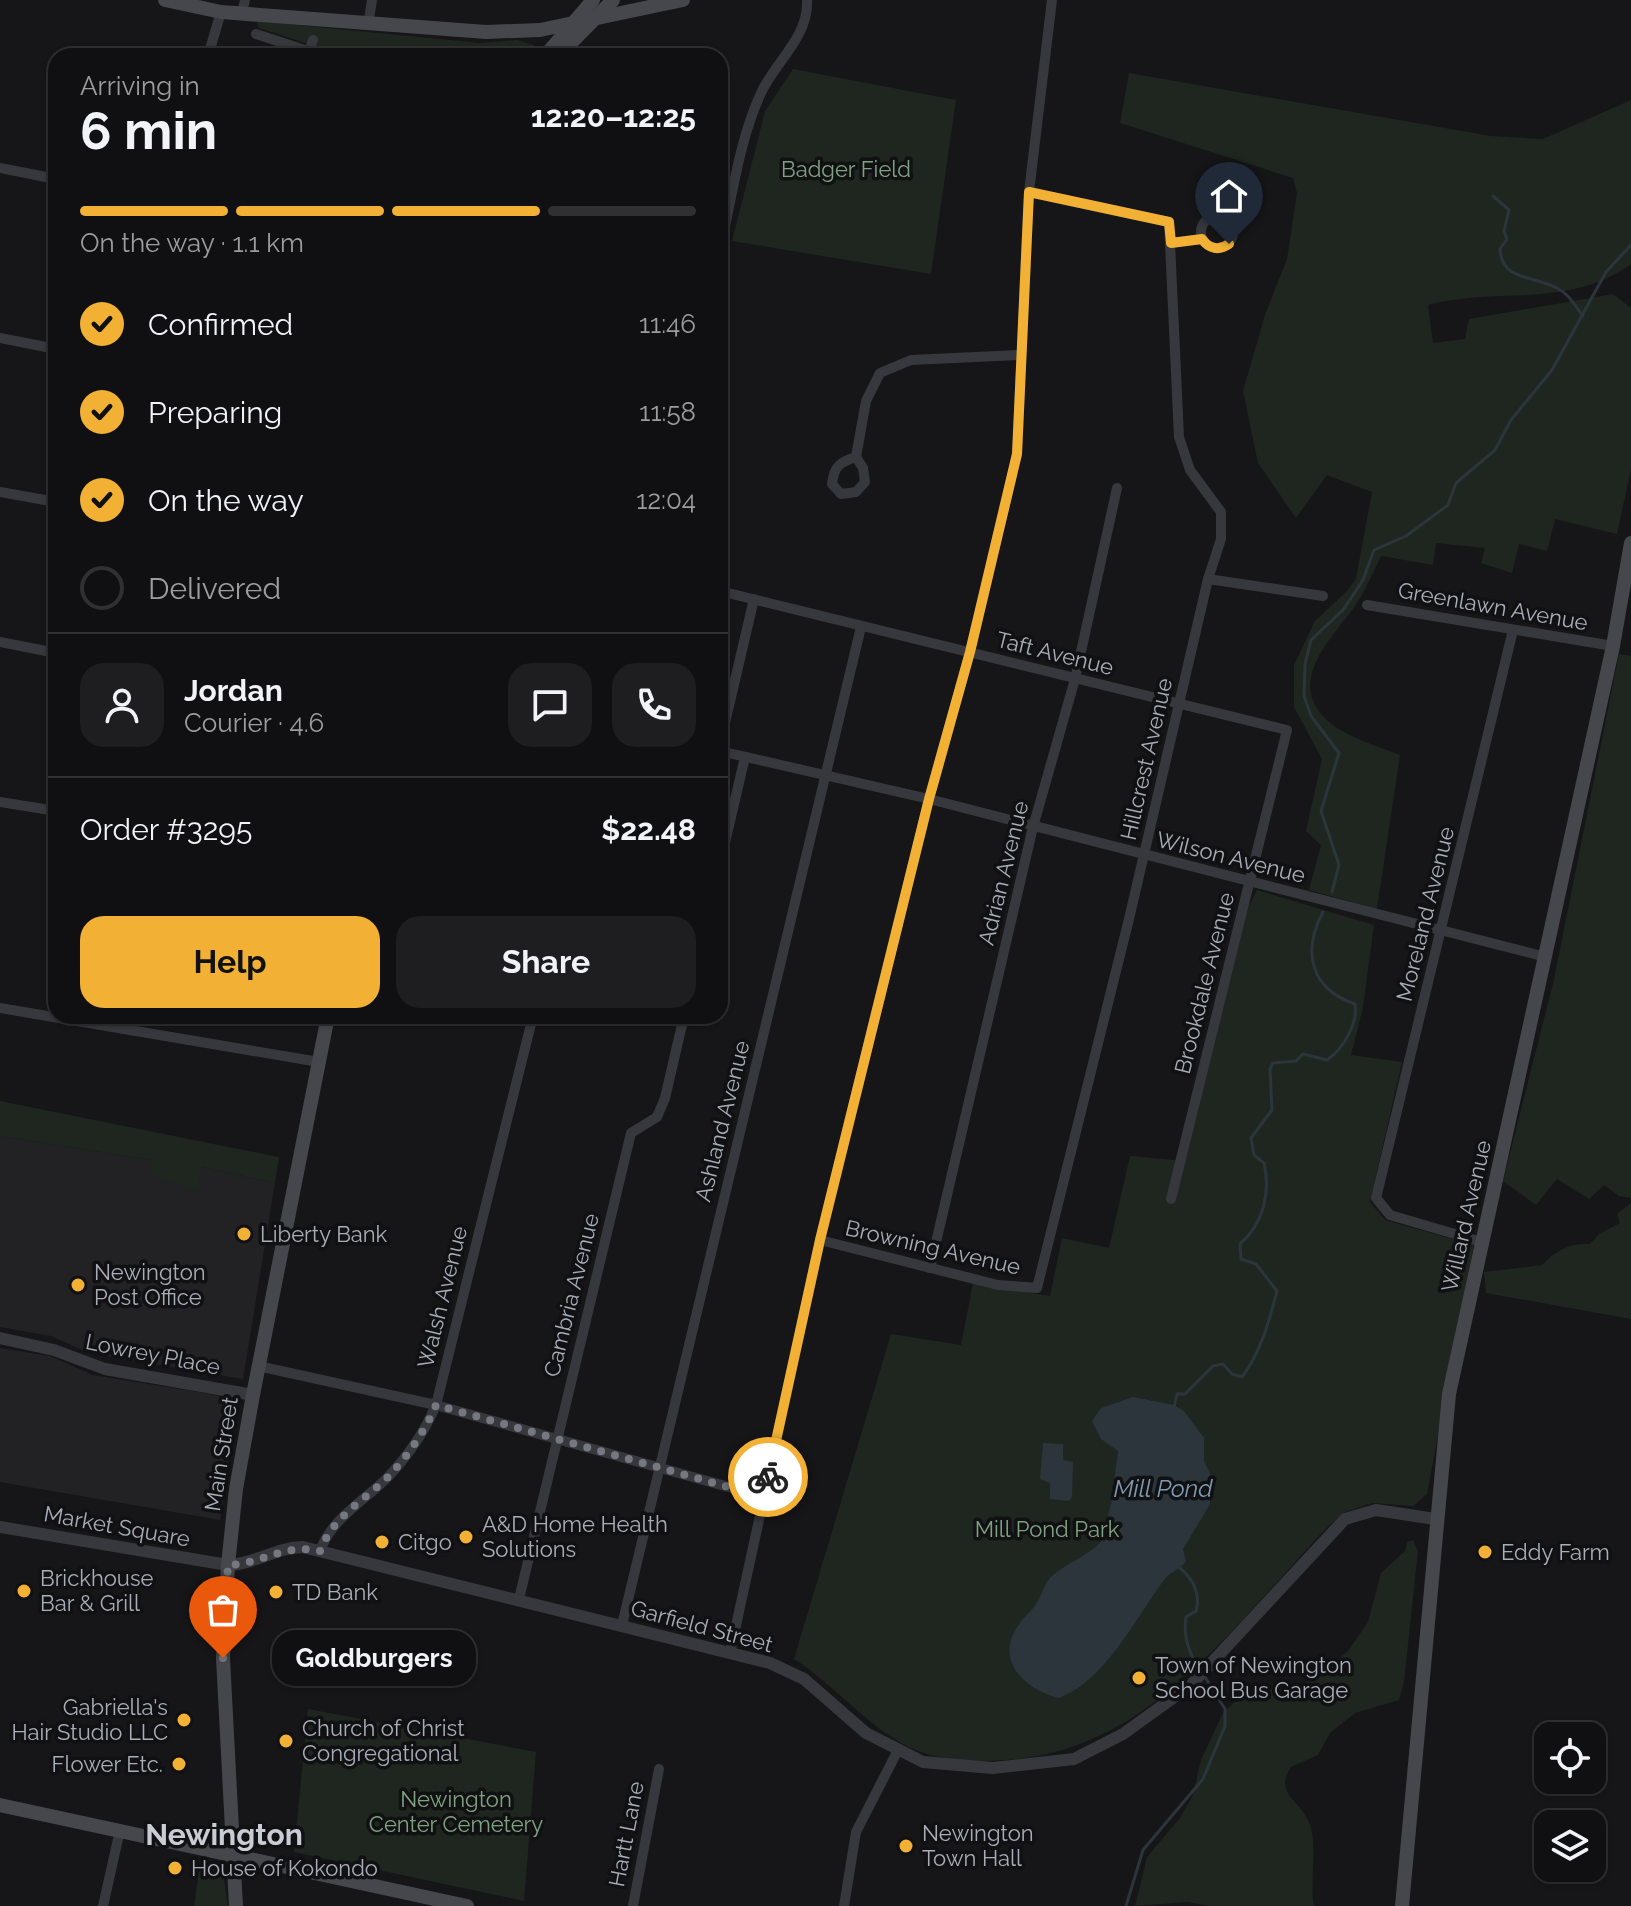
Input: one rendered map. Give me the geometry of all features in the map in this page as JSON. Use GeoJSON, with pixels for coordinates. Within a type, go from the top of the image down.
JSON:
{"type":"FeatureCollection","features":[{"type":"Feature","properties":{"kind":"main road"},"geometry":{"type":"LineString","coordinates":[[165,0],[221,12],[244,7],[368,25],[486,32],[540,30],[683,0]]}},
{"type":"Feature","properties":{"kind":"main road"},"geometry":{"type":"LineString","coordinates":[[551,48],[593,0]]}},
{"type":"Feature","properties":{"kind":"main road"},"geometry":{"type":"LineString","coordinates":[[566,48],[613,0]]}},
{"type":"Feature","properties":{"kind":"main road","name":"Willard Avenue"},"geometry":{"type":"LineString","coordinates":[[1402,1906],[1435,1519],[1449,1394],[1613,646],[1631,543]]}},
{"type":"Feature","properties":{"kind":"main road","name":"Main Street"},"geometry":{"type":"LineString","coordinates":[[236,1906],[223,1658],[228,1565],[236,1489],[258,1366],[326,1024]]}},
{"type":"Feature","properties":{"kind":"main road"},"geometry":{"type":"LineString","coordinates":[[0,1805],[467,1906]]}},
{"type":"Feature","properties":{"kind":"street"},"geometry":{"type":"LineString","coordinates":[[368,25],[372,0]]}},
{"type":"Feature","properties":{"kind":"street"},"geometry":{"type":"LineString","coordinates":[[728,217],[757,101],[800,32],[807,16],[807,0]]}},
{"type":"Feature","properties":{"kind":"street"},"geometry":{"type":"LineString","coordinates":[[730,1653],[820,1240],[929,799],[970,652],[1017,454],[1029,192],[1052,0]]}},
{"type":"Feature","properties":{"kind":"street"},"geometry":{"type":"LineString","coordinates":[[210,48],[221,12]]}},
{"type":"Feature","properties":{"kind":"street"},"geometry":{"type":"LineString","coordinates":[[256,34],[297,48]]}},
{"type":"Feature","properties":{"kind":"street"},"geometry":{"type":"LineString","coordinates":[[310,48],[313,40]]}},
{"type":"Feature","properties":{"kind":"street"},"geometry":{"type":"LineString","coordinates":[[0,168],[48,177]]}},
{"type":"Feature","properties":{"kind":"street"},"geometry":{"type":"LineString","coordinates":[[1029,192],[1169,222],[1171,243],[1202,239]]}},
{"type":"Feature","properties":{"kind":"street","name":"Hillcrest Avenue"},"geometry":{"type":"LineString","coordinates":[[1037,1288],[1181,703],[1208,579],[1221,539],[1221,512],[1190,470],[1179,437],[1171,243]]}},
{"type":"Feature","properties":{"kind":"street"},"geometry":{"type":"LineString","coordinates":[[0,338],[48,347]]}},
{"type":"Feature","properties":{"kind":"street"},"geometry":{"type":"LineString","coordinates":[[856,457],[866,401],[880,373],[911,360],[1020,355]]}},
{"type":"Feature","properties":{"kind":"street","name":"Adrian Avenue"},"geometry":{"type":"LineString","coordinates":[[930,1268],[1033,827],[1075,679],[1117,488]]}},
{"type":"Feature","properties":{"kind":"street"},"geometry":{"type":"LineString","coordinates":[[0,492],[48,501]]}},
{"type":"Feature","properties":{"kind":"street"},"geometry":{"type":"LineString","coordinates":[[1208,579],[1323,596]]}},
{"type":"Feature","properties":{"kind":"street","name":"Taft Avenue"},"geometry":{"type":"LineString","coordinates":[[728,593],[1287,730]]}},
{"type":"Feature","properties":{"kind":"street"},"geometry":{"type":"LineString","coordinates":[[728,710],[754,599]]}},
{"type":"Feature","properties":{"kind":"street","name":"Greenlawn Avenue"},"geometry":{"type":"LineString","coordinates":[[1367,605],[1613,646]]}},
{"type":"Feature","properties":{"kind":"street","name":"Ashland Avenue"},"geometry":{"type":"LineString","coordinates":[[622,1625],[861,627]]}},
{"type":"Feature","properties":{"kind":"street","name":"Moreland Avenue"},"geometry":{"type":"LineString","coordinates":[[1482,1242],[1390,1215],[1379,1206],[1378,1189],[1513,630]]}},
{"type":"Feature","properties":{"kind":"street"},"geometry":{"type":"LineString","coordinates":[[0,642],[48,651]]}},
{"type":"Feature","properties":{"kind":"street","name":"Brookdale Avenue"},"geometry":{"type":"LineString","coordinates":[[1171,1199],[1287,730]]}},
{"type":"Feature","properties":{"kind":"street","name":"Wilson Avenue"},"geometry":{"type":"LineString","coordinates":[[728,753],[929,799],[1546,957]]}},
{"type":"Feature","properties":{"kind":"street"},"geometry":{"type":"LineString","coordinates":[[728,830],[745,757]]}},
{"type":"Feature","properties":{"kind":"street"},"geometry":{"type":"LineString","coordinates":[[0,802],[48,810]]}},
{"type":"Feature","properties":{"kind":"street"},"geometry":{"type":"LineString","coordinates":[[0,1008],[48,1016]]}},
{"type":"Feature","properties":{"kind":"street"},"geometry":{"type":"LineString","coordinates":[[95,1024],[319,1062]]}},
{"type":"Feature","properties":{"kind":"street","name":"Walsh Avenue"},"geometry":{"type":"LineString","coordinates":[[320,1551],[333,1527],[390,1475],[418,1438],[436,1405],[531,1024]]}},
{"type":"Feature","properties":{"kind":"street","name":"Cambria Avenue"},"geometry":{"type":"LineString","coordinates":[[519,1599],[631,1133],[657,1117],[665,1098],[682,1024]]}},
{"type":"Feature","properties":{"kind":"street","name":"Browning Avenue"},"geometry":{"type":"LineString","coordinates":[[820,1240],[1022,1289],[1037,1288]]}},
{"type":"Feature","properties":{"kind":"street","name":"Lowrey Place"},"geometry":{"type":"LineString","coordinates":[[0,1338],[54,1350],[105,1369],[253,1395]]}},
{"type":"Feature","properties":{"kind":"street"},"geometry":{"type":"LineString","coordinates":[[258,1366],[436,1405],[764,1497]]}},
{"type":"Feature","properties":{"kind":"street","name":"Garfield Street"},"geometry":{"type":"LineString","coordinates":[[228,1565],[250,1564],[292,1547],[320,1551],[770,1663],[804,1679],[866,1733],[897,1752],[923,1762],[970,1768],[1053,1764],[1102,1746],[1191,1685],[1345,1519],[1376,1510],[1435,1519]]}},
{"type":"Feature","properties":{"kind":"street","name":"Market Square"},"geometry":{"type":"LineString","coordinates":[[0,1527],[228,1565]]}},
{"type":"Feature","properties":{"kind":"street"},"geometry":{"type":"LineString","coordinates":[[844,1906],[856,1832],[897,1752]]}},
{"type":"Feature","properties":{"kind":"street","name":"Hartt Lane"},"geometry":{"type":"LineString","coordinates":[[633,1906],[659,1769]]}},
{"type":"Feature","properties":{"kind":"street"},"geometry":{"type":"LineString","coordinates":[[103,1906],[120,1830]]}},
{"type":"Feature","properties":{"kind":"shaded area"},"geometry":{"type":"Polygon","coordinates":[[[0,1136],[152,1160],[196,1189],[203,1167],[275,1183],[243,1379],[89,1353],[51,1336],[0,1327],[0,1136]]]}},
{"type":"Feature","properties":{"kind":"shaded area"},"geometry":{"type":"Polygon","coordinates":[[[0,1348],[50,1356],[93,1375],[216,1395],[237,1405],[220,1520],[0,1482],[0,1348]]]}},
{"type":"Feature","properties":{"kind":"green space"},"geometry":{"type":"Polygon","coordinates":[[[256,21],[480,43],[517,40],[534,45],[535,48],[320,48],[259,28],[256,21]]]}},
{"type":"Feature","properties":{"kind":"green space","name":"Badger Field"},"geometry":{"type":"Polygon","coordinates":[[[793,69],[956,100],[931,274],[732,241],[765,111],[793,69]]]}},
{"type":"Feature","properties":{"kind":"green space"},"geometry":{"type":"Polygon","coordinates":[[[1129,73],[1491,136],[1543,139],[1631,100],[1631,264],[1607,278],[1582,287],[1428,305],[1433,343],[1465,339],[1469,319],[1613,294],[1631,308],[1631,469],[1617,534],[1555,519],[1547,551],[1519,544],[1512,573],[1481,563],[1485,548],[1436,543],[1433,565],[1381,556],[1359,600],[1327,644],[1312,672],[1310,686],[1313,701],[1322,715],[1338,729],[1400,755],[1377,909],[1309,890],[1321,845],[1306,831],[1322,759],[1294,707],[1294,665],[1315,621],[1348,590],[1356,578],[1372,492],[1327,475],[1296,518],[1258,463],[1243,391],[1265,315],[1287,259],[1297,193],[1293,178],[1120,123],[1129,73]]]}},
{"type":"Feature","properties":{"kind":"green space"},"geometry":{"type":"Polygon","coordinates":[[[1619,654],[1631,656],[1631,1198],[1619,1196],[1604,1185],[1589,1199],[1557,1179],[1536,1205],[1503,1181],[1554,979],[1619,654]]]}},
{"type":"Feature","properties":{"kind":"green space","name":"Mill Pond Park"},"geometry":{"type":"Polygon","coordinates":[[[1257,890],[1374,925],[1363,1007],[1351,1055],[1402,1062],[1370,1202],[1385,1220],[1474,1245],[1427,1494],[1413,1506],[1372,1503],[1345,1512],[1192,1671],[1126,1721],[1089,1740],[1049,1754],[1005,1760],[956,1760],[920,1752],[878,1728],[794,1659],[891,1334],[961,1345],[973,1283],[1050,1296],[1062,1238],[1109,1248],[1130,1156],[1184,1161],[1248,908],[1257,890]]]}},
{"type":"Feature","properties":{"kind":"green space"},"geometry":{"type":"Polygon","coordinates":[[[0,1101],[279,1157],[275,1183],[203,1167],[197,1189],[150,1176],[152,1160],[0,1136],[0,1101]]]}},
{"type":"Feature","properties":{"kind":"green space"},"geometry":{"type":"Polygon","coordinates":[[[1631,1203],[1631,1319],[1486,1293],[1484,1272],[1542,1265],[1564,1248],[1590,1244],[1599,1234],[1620,1223],[1617,1214],[1631,1203]]]}},
{"type":"Feature","properties":{"kind":"green space"},"geometry":{"type":"Polygon","coordinates":[[[1413,1540],[1418,1551],[1404,1682],[1399,1700],[1355,1713],[1330,1733],[1318,1755],[1291,1767],[1286,1776],[1286,1790],[1304,1813],[1311,1829],[1314,1906],[1208,1906],[1188,1902],[1135,1906],[1147,1857],[1180,1818],[1193,1795],[1201,1760],[1223,1713],[1250,1687],[1281,1690],[1300,1687],[1348,1651],[1368,1622],[1381,1573],[1405,1551],[1407,1542],[1413,1540]]]}},
{"type":"Feature","properties":{"kind":"green space","name":"Newington Center Cemetery"},"geometry":{"type":"Polygon","coordinates":[[[308,1709],[536,1752],[524,1901],[294,1852],[308,1709]]]}},
{"type":"Feature","properties":{"kind":"green space"},"geometry":{"type":"Polygon","coordinates":[[[200,1864],[222,1867],[228,1906],[194,1906],[200,1864]]]}},
{"type":"Feature","properties":{"kind":"water","name":"Mill Pond"},"geometry":{"type":"Polygon","coordinates":[[[1133,1397],[1174,1405],[1184,1411],[1204,1438],[1204,1461],[1211,1476],[1210,1504],[1183,1549],[1186,1561],[1164,1580],[1105,1664],[1075,1690],[1058,1698],[1034,1687],[1016,1670],[1011,1660],[1012,1636],[1051,1577],[1101,1542],[1111,1504],[1118,1451],[1101,1439],[1092,1421],[1101,1408],[1133,1397]]]}},
{"type":"Feature","properties":{"kind":"water"},"geometry":{"type":"Polygon","coordinates":[[[1043,1443],[1063,1444],[1063,1460],[1073,1462],[1072,1497],[1069,1501],[1050,1499],[1050,1483],[1040,1479],[1043,1443]]]}},
{"type":"Feature","properties":{"kind":"waterway"},"geometry":{"type":"LineString","coordinates":[[1493,196],[1509,210],[1504,231],[1507,239],[1500,249],[1506,267],[1520,276],[1561,291],[1583,316]]}},
{"type":"Feature","properties":{"kind":"waterway"},"geometry":{"type":"LineString","coordinates":[[1332,892],[1339,865],[1321,811],[1339,753],[1311,716],[1304,696],[1305,664],[1311,640],[1343,610],[1363,580],[1374,550],[1406,536],[1448,505],[1456,483],[1495,450],[1511,420],[1552,370],[1606,272],[1631,245]]}},
{"type":"Feature","properties":{"kind":"waterway"},"geometry":{"type":"LineString","coordinates":[[1174,1407],[1177,1394],[1185,1394],[1213,1366],[1223,1364],[1232,1374],[1242,1377],[1259,1347],[1271,1314],[1277,1291],[1256,1264],[1241,1259],[1240,1244],[1260,1217],[1266,1197],[1264,1163],[1254,1155],[1251,1138],[1272,1110],[1270,1069],[1273,1063],[1296,1061],[1303,1054],[1327,1060],[1339,1049],[1354,1020],[1355,1004],[1328,989],[1314,967],[1313,941],[1323,912]]}},
{"type":"Feature","properties":{"kind":"waterway"},"geometry":{"type":"LineString","coordinates":[[1179,1567],[1196,1592],[1196,1611],[1186,1617],[1185,1631],[1190,1651],[1200,1670]]}},
{"type":"Feature","properties":{"kind":"waterway"},"geometry":{"type":"LineString","coordinates":[[1126,1906],[1143,1850],[1203,1779],[1225,1726],[1225,1709],[1205,1677]]}},
{"type":"Feature","properties":{"kind":"way so far"},"geometry":{"type":"LineString","coordinates":[[223,1658],[228,1565],[250,1564],[292,1547],[320,1551],[325,1537],[341,1518],[390,1475],[418,1438],[436,1405],[764,1497],[768,1477]]}},
{"type":"Feature","properties":{"kind":"place","name":"Liberty Bank"},"geometry":{"type":"Point","coordinates":[244,1234]}},
{"type":"Feature","properties":{"kind":"place","name":"Newington Post Office"},"geometry":{"type":"Point","coordinates":[78,1285]}},
{"type":"Feature","properties":{"kind":"place","name":"A&D Home Health Solutions"},"geometry":{"type":"Point","coordinates":[466,1537]}},
{"type":"Feature","properties":{"kind":"place","name":"Citgo"},"geometry":{"type":"Point","coordinates":[382,1542]}},
{"type":"Feature","properties":{"kind":"place","name":"Eddy Farm"},"geometry":{"type":"Point","coordinates":[1485,1552]}},
{"type":"Feature","properties":{"kind":"place","name":"Brickhouse Bar & Grill"},"geometry":{"type":"Point","coordinates":[24,1591]}},
{"type":"Feature","properties":{"kind":"place","name":"TD Bank"},"geometry":{"type":"Point","coordinates":[276,1592]}},
{"type":"Feature","properties":{"kind":"place","name":"Goldburgers"},"geometry":{"type":"Point","coordinates":[223,1658]}},
{"type":"Feature","properties":{"kind":"place","name":"Town of Newington School Bus Garage"},"geometry":{"type":"Point","coordinates":[1139,1678]}},
{"type":"Feature","properties":{"kind":"place","name":"Gabriella's Hair Studio LLC"},"geometry":{"type":"Point","coordinates":[184,1720]}},
{"type":"Feature","properties":{"kind":"place","name":"Church of Christ Congregational"},"geometry":{"type":"Point","coordinates":[286,1741]}},
{"type":"Feature","properties":{"kind":"place","name":"Flower Etc."},"geometry":{"type":"Point","coordinates":[179,1764]}},
{"type":"Feature","properties":{"kind":"place","name":"Newington Town Hall"},"geometry":{"type":"Point","coordinates":[906,1846]}},
{"type":"Feature","properties":{"kind":"place","name":"House of Kokondo"},"geometry":{"type":"Point","coordinates":[175,1868]}},
{"type":"Feature","properties":{"kind":"district","name":"Newington"},"geometry":{"type":"Point","coordinates":[224,1834]}},
{"type":"Feature","properties":{"kind":"route"},"geometry":{"type":"LineString","coordinates":[[768,1477],[800,1343],[820,1240],[929,799],[970,652],[1017,454],[1029,192],[1169,222],[1171,243],[1202,239],[1214,249],[1229,244]]}}]}
